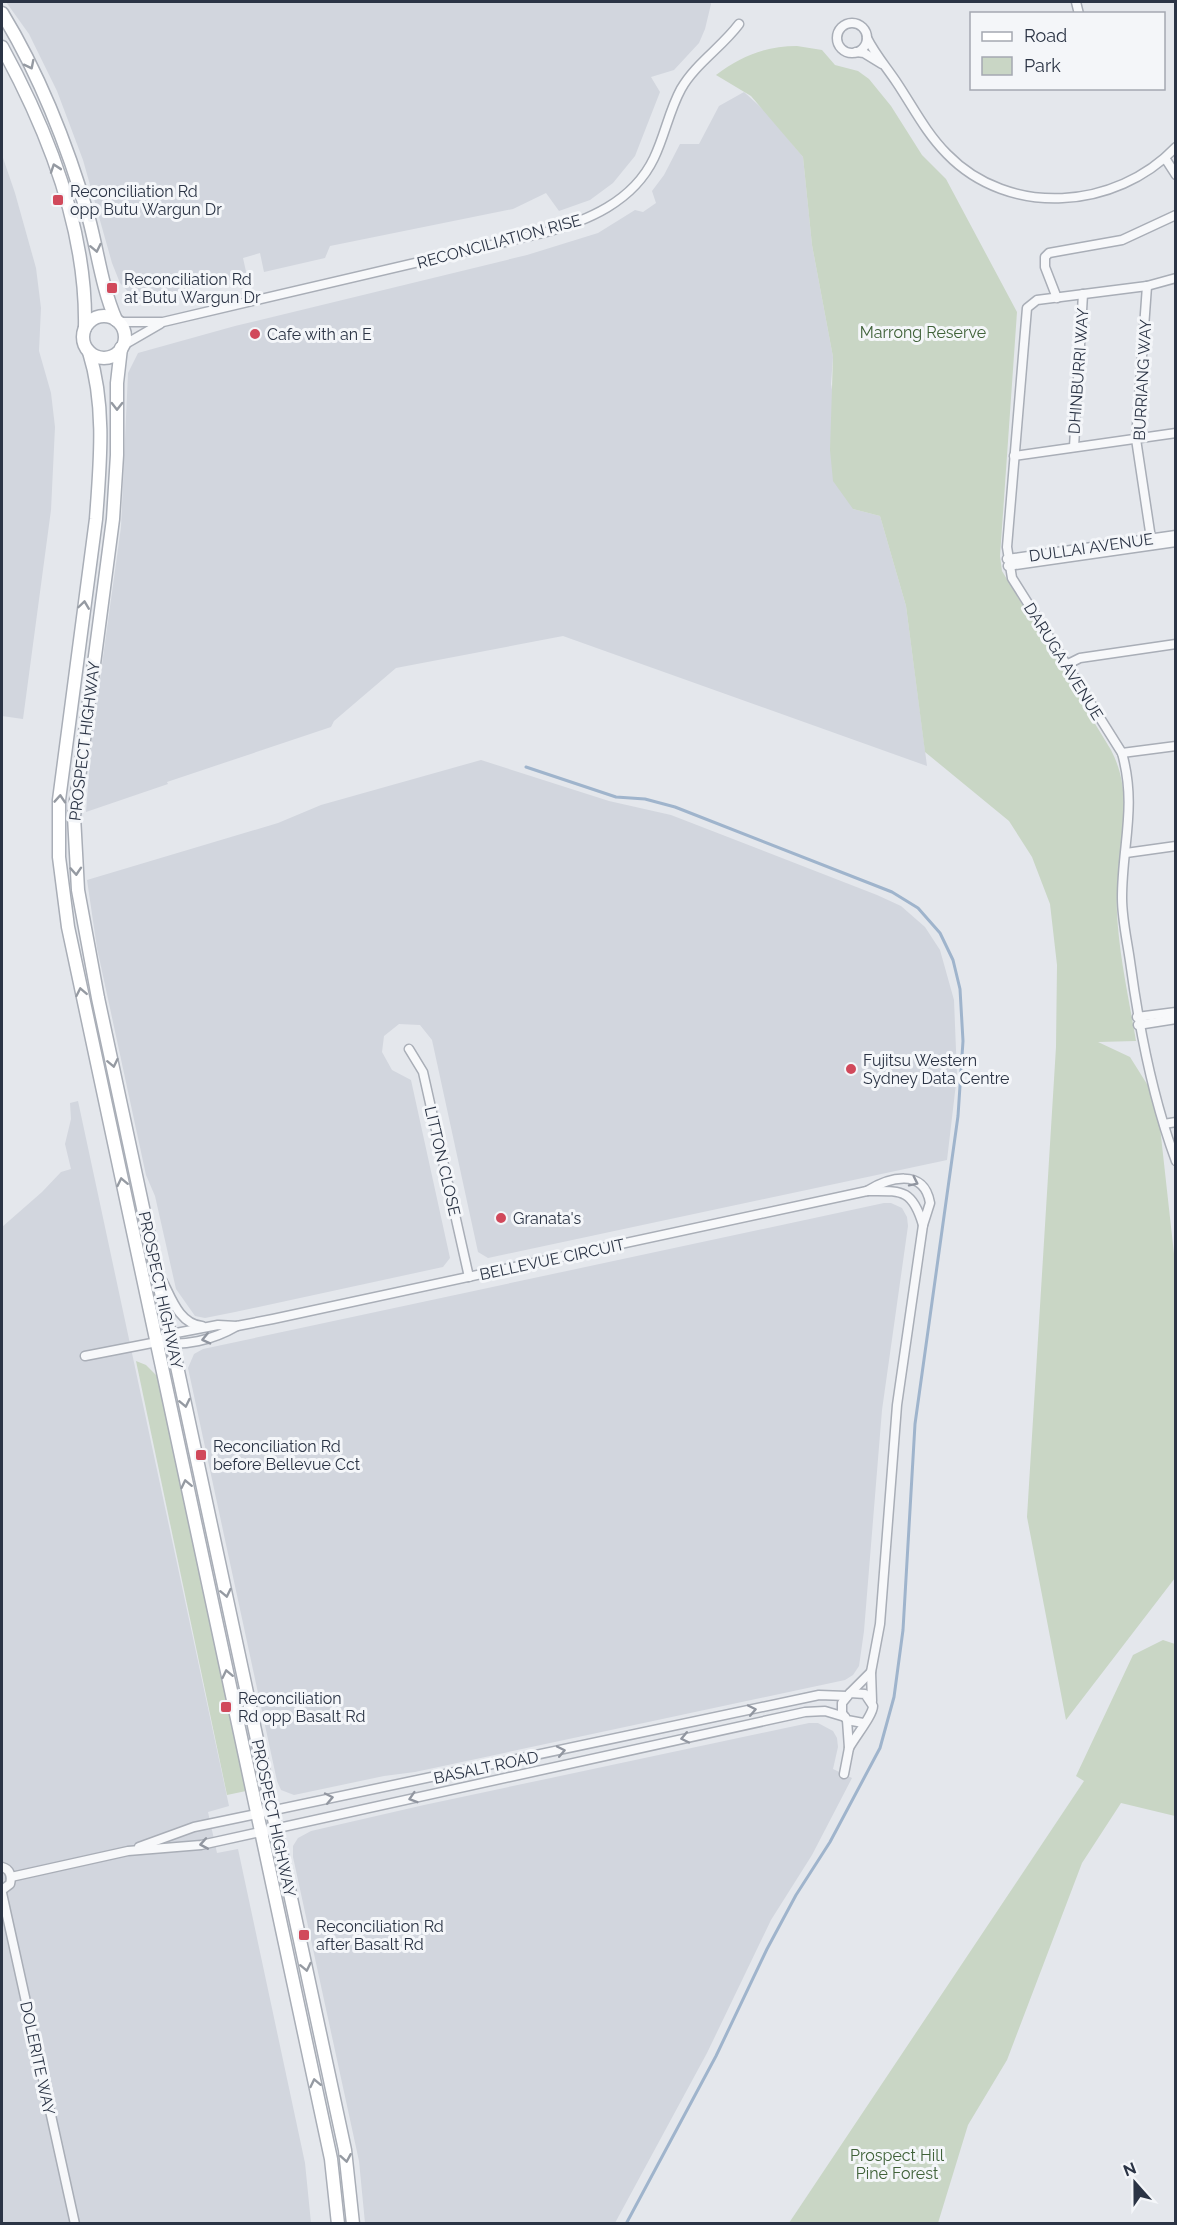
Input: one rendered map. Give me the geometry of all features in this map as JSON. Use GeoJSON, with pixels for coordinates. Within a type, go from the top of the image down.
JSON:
{"type":"FeatureCollection","features":[{"type":"Feature","properties":{"kind":"main road"},"geometry":{"type":"LineString","coordinates":[[2,14],[36,78],[66,148],[91,227],[106,293],[124,333],[122,347],[107,357],[89,352],[83,342],[85,287],[70,214],[42,132],[2,47]]}},
{"type":"Feature","properties":{"kind":"main road"},"geometry":{"type":"LineString","coordinates":[[85,328],[90,321],[101,316],[117,321]]}},
{"type":"Feature","properties":{"kind":"main road","name":"PROSPECT HIGHWAY"},"geometry":{"type":"LineString","coordinates":[[122,347],[117,383],[117,454],[113,519],[85,728],[74,834],[80,906],[345,2150],[353,2223]]}},
{"type":"Feature","properties":{"kind":"main road","name":"PROSPECT HIGHWAY"},"geometry":{"type":"LineString","coordinates":[[89,352],[99,393],[98,488],[59,800],[59,857],[68,927],[87,1025],[331,2159],[338,2223]]}},
{"type":"Feature","properties":{"kind":"street","name":"RECONCILIATION RISE"},"geometry":{"type":"LineString","coordinates":[[117,321],[163,322],[543,232],[594,216],[615,203],[645,174],[654,158],[682,87],[740,24]]}},
{"type":"Feature","properties":{"kind":"street"},"geometry":{"type":"LineString","coordinates":[[882,64],[864,53],[841,48],[837,39],[840,30],[847,24],[856,24],[864,29],[882,64],[946,154],[972,174],[1012,193],[1056,199],[1104,192],[1127,183],[1165,158],[1176,147]]}},
{"type":"Feature","properties":{"kind":"street"},"geometry":{"type":"LineString","coordinates":[[855,52],[863,47],[867,38]]}},
{"type":"Feature","properties":{"kind":"street"},"geometry":{"type":"LineString","coordinates":[[1165,158],[1176,175]]}},
{"type":"Feature","properties":{"kind":"street"},"geometry":{"type":"LineString","coordinates":[[1057,298],[1045,267],[1045,257],[1049,254],[1122,240],[1176,215]]}},
{"type":"Feature","properties":{"kind":"street"},"geometry":{"type":"LineString","coordinates":[[1008,562],[1025,312],[1037,300],[1147,286],[1176,278]]}},
{"type":"Feature","properties":{"kind":"street","name":"BURRIANG WAY"},"geometry":{"type":"LineString","coordinates":[[1147,286],[1136,439],[1151,542]]}},
{"type":"Feature","properties":{"kind":"street","name":"DHINBURRI WAY"},"geometry":{"type":"LineString","coordinates":[[1074,447],[1073,431],[1083,294]]}},
{"type":"Feature","properties":{"kind":"street","name":"RECONCILIATION RISE"},"geometry":{"type":"LineString","coordinates":[[122,347],[163,322]]}},
{"type":"Feature","properties":{"kind":"street"},"geometry":{"type":"LineString","coordinates":[[1014,456],[1176,433]]}},
{"type":"Feature","properties":{"kind":"street","name":"DULLAI AVENUE"},"geometry":{"type":"LineString","coordinates":[[1008,562],[1151,542],[1176,535]]}},
{"type":"Feature","properties":{"kind":"street","name":"DULLAI AVENUE"},"geometry":{"type":"LineString","coordinates":[[1151,542],[1176,542]]}},
{"type":"Feature","properties":{"kind":"street","name":"DARUGA AVENUE"},"geometry":{"type":"LineString","coordinates":[[1008,562],[1012,578],[1122,753],[1130,787],[1123,911],[1138,1021],[1164,1124],[1176,1161]]}},
{"type":"Feature","properties":{"kind":"street"},"geometry":{"type":"LineString","coordinates":[[1066,665],[1080,658],[1176,644]]}},
{"type":"Feature","properties":{"kind":"street"},"geometry":{"type":"LineString","coordinates":[[1122,753],[1176,746]]}},
{"type":"Feature","properties":{"kind":"street"},"geometry":{"type":"LineString","coordinates":[[1126,853],[1176,846]]}},
{"type":"Feature","properties":{"kind":"street"},"geometry":{"type":"LineString","coordinates":[[1138,1021],[1176,1012]]}},
{"type":"Feature","properties":{"kind":"street"},"geometry":{"type":"LineString","coordinates":[[1138,1021],[1176,1019]]}},
{"type":"Feature","properties":{"kind":"street","name":"LITTON CLOSE"},"geometry":{"type":"LineString","coordinates":[[409,1049],[423,1072],[469,1277]]}},
{"type":"Feature","properties":{"kind":"street"},"geometry":{"type":"LineString","coordinates":[[1164,1124],[1176,1122]]}},
{"type":"Feature","properties":{"kind":"street","name":"BELLEVUE CIRCUIT"},"geometry":{"type":"LineString","coordinates":[[867,1191],[883,1181],[895,1178],[915,1180],[929,1196],[930,1203],[923,1225],[897,1405],[880,1624],[871,1672],[872,1701]]}},
{"type":"Feature","properties":{"kind":"street","name":"BELLEVUE CIRCUIT"},"geometry":{"type":"LineString","coordinates":[[172,1340],[208,1327],[237,1326],[867,1191],[905,1193],[915,1203],[923,1225]]}},
{"type":"Feature","properties":{"kind":"street"},"geometry":{"type":"LineString","coordinates":[[157,1271],[183,1318],[194,1325],[208,1327]]}},
{"type":"Feature","properties":{"kind":"street","name":"BELLEVUE CIRCUIT"},"geometry":{"type":"LineString","coordinates":[[85,1356],[157,1342],[221,1335],[237,1326]]}},
{"type":"Feature","properties":{"kind":"street"},"geometry":{"type":"LineString","coordinates":[[844,1774],[849,1748],[846,1719],[841,1708],[849,1694],[871,1672]]}},
{"type":"Feature","properties":{"kind":"street"},"geometry":{"type":"LineString","coordinates":[[849,1694],[865,1694],[872,1701],[871,1716],[863,1723],[849,1748]]}},
{"type":"Feature","properties":{"kind":"street","name":"BASALT ROAD"},"geometry":{"type":"LineString","coordinates":[[11,1877],[128,1851],[194,1827],[479,1769],[819,1695],[849,1694]]}},
{"type":"Feature","properties":{"kind":"street","name":"BASALT ROAD"},"geometry":{"type":"LineString","coordinates":[[128,1851],[201,1845],[805,1712],[825,1711],[846,1719]]}},
{"type":"Feature","properties":{"kind":"street"},"geometry":{"type":"LineString","coordinates":[[846,1719],[863,1723]]}},
{"type":"Feature","properties":{"kind":"street"},"geometry":{"type":"LineString","coordinates":[[479,1769],[481,1782]]}},
{"type":"Feature","properties":{"kind":"street"},"geometry":{"type":"LineString","coordinates":[[2,1867],[8,1870],[11,1877],[10,1884],[2,1891]]}},
{"type":"Feature","properties":{"kind":"street","name":"DOLERITE WAY"},"geometry":{"type":"LineString","coordinates":[[2,1891],[75,2223]]}},
{"type":"Feature","properties":{"kind":"shaded area"},"geometry":{"type":"Polygon","coordinates":[[[6,2],[710,2],[711,4],[699,43],[674,70],[651,77],[660,92],[635,156],[613,183],[590,200],[559,211],[546,193],[513,209],[330,246],[325,258],[264,272],[260,253],[243,258],[247,276],[138,302],[120,283],[112,263],[83,160],[57,91],[29,34],[6,2]]]}},
{"type":"Feature","properties":{"kind":"shaded area"},"geometry":{"type":"Polygon","coordinates":[[[744,92],[766,112],[803,157],[812,245],[833,357],[831,384],[853,509],[880,516],[906,606],[927,766],[563,636],[396,668],[334,721],[331,727],[86,812],[92,737],[121,527],[128,373],[138,353],[235,326],[527,255],[598,233],[635,210],[643,212],[656,203],[652,191],[664,175],[680,144],[699,144],[719,106],[744,92]]]}},
{"type":"Feature","properties":{"kind":"shaded area"},"geometry":{"type":"Polygon","coordinates":[[[2,155],[36,268],[41,308],[39,351],[51,393],[55,427],[51,510],[23,719],[2,716],[2,155]]]}},
{"type":"Feature","properties":{"kind":"shaded area"},"geometry":{"type":"Polygon","coordinates":[[[481,760],[609,801],[671,815],[901,906],[925,927],[940,950],[954,1000],[957,1075],[947,1160],[488,1258],[478,1252],[432,1040],[420,1025],[399,1024],[384,1036],[382,1052],[392,1070],[411,1080],[450,1258],[443,1267],[205,1318],[195,1316],[176,1289],[155,1196],[146,1175],[97,948],[87,880],[278,823],[321,805],[481,760]]]}},
{"type":"Feature","properties":{"kind":"shaded area"},"geometry":{"type":"Polygon","coordinates":[[[78,1101],[229,1806],[208,1812],[217,1853],[238,1849],[305,2163],[311,2223],[2,2224],[2,1227],[61,1172],[71,1169],[65,1144],[71,1119],[70,1103],[78,1101]]]}},
{"type":"Feature","properties":{"kind":"shaded area"},"geometry":{"type":"Polygon","coordinates":[[[891,1203],[902,1208],[907,1217],[908,1226],[882,1410],[864,1631],[859,1666],[853,1675],[845,1680],[415,1772],[384,1776],[294,1795],[281,1790],[277,1781],[188,1368],[194,1354],[203,1349],[891,1203]]]}},
{"type":"Feature","properties":{"kind":"shaded area"},"geometry":{"type":"Polygon","coordinates":[[[809,1723],[818,1723],[833,1731],[838,1747],[833,1769],[852,1778],[812,1855],[771,1920],[707,2053],[615,2223],[365,2223],[359,2161],[293,1857],[293,1846],[298,1838],[311,1831],[424,1805],[809,1723]]]}},
{"type":"Feature","properties":{"kind":"green space","name":"Marrong Reserve"},"geometry":{"type":"Polygon","coordinates":[[[785,46],[822,50],[835,65],[858,71],[869,79],[891,106],[922,155],[946,179],[1017,312],[1000,556],[1002,571],[1111,750],[1119,769],[1123,789],[1123,830],[1117,913],[1122,961],[1136,1041],[1098,1042],[1130,1057],[1157,1100],[1176,1272],[1175,1578],[1066,1720],[1027,1517],[1056,1047],[1057,965],[1050,904],[1032,857],[1009,821],[925,752],[906,606],[880,516],[853,509],[833,481],[830,450],[833,357],[812,245],[803,157],[751,96],[716,75],[754,53],[785,46]]]}},
{"type":"Feature","properties":{"kind":"green space"},"geometry":{"type":"Polygon","coordinates":[[[136,1361],[146,1365],[157,1376],[246,1791],[227,1795],[136,1361]]]}},
{"type":"Feature","properties":{"kind":"green space","name":"Prospect Hill Pine Forest"},"geometry":{"type":"Polygon","coordinates":[[[1163,1640],[1175,1644],[1175,1816],[1121,1803],[1082,1863],[1007,2060],[968,2125],[938,2223],[789,2223],[1084,1781],[1076,1776],[1133,1655],[1163,1640]]]}},
{"type":"Feature","properties":{"kind":"waterway"},"geometry":{"type":"LineString","coordinates":[[526,767],[616,797],[645,799],[675,807],[892,892],[918,908],[940,933],[953,960],[960,989],[963,1041],[958,1116],[915,1424],[903,1630],[894,1697],[880,1748],[830,1842],[796,1895],[767,1949],[716,2056],[626,2224]]}},
{"type":"Feature","properties":{"kind":"place","name":"Reconciliation Rd opp Butu Wargun Dr"},"geometry":{"type":"Point","coordinates":[58,200]}},
{"type":"Feature","properties":{"kind":"place","name":"Reconciliation Rd at Butu Wargun Dr"},"geometry":{"type":"Point","coordinates":[112,288]}},
{"type":"Feature","properties":{"kind":"place","name":"Cafe with an E"},"geometry":{"type":"Point","coordinates":[255,334]}},
{"type":"Feature","properties":{"kind":"place","name":"Fujitsu Western Sydney Data Centre"},"geometry":{"type":"Point","coordinates":[851,1069]}},
{"type":"Feature","properties":{"kind":"place","name":"Granata's"},"geometry":{"type":"Point","coordinates":[501,1218]}},
{"type":"Feature","properties":{"kind":"place","name":"Reconciliation Rd before Bellevue Cct"},"geometry":{"type":"Point","coordinates":[201,1455]}},
{"type":"Feature","properties":{"kind":"place","name":"Reconciliation Rd opp Basalt Rd"},"geometry":{"type":"Point","coordinates":[226,1707]}},
{"type":"Feature","properties":{"kind":"place","name":"Reconciliation Rd after Basalt Rd"},"geometry":{"type":"Point","coordinates":[304,1935]}}]}
